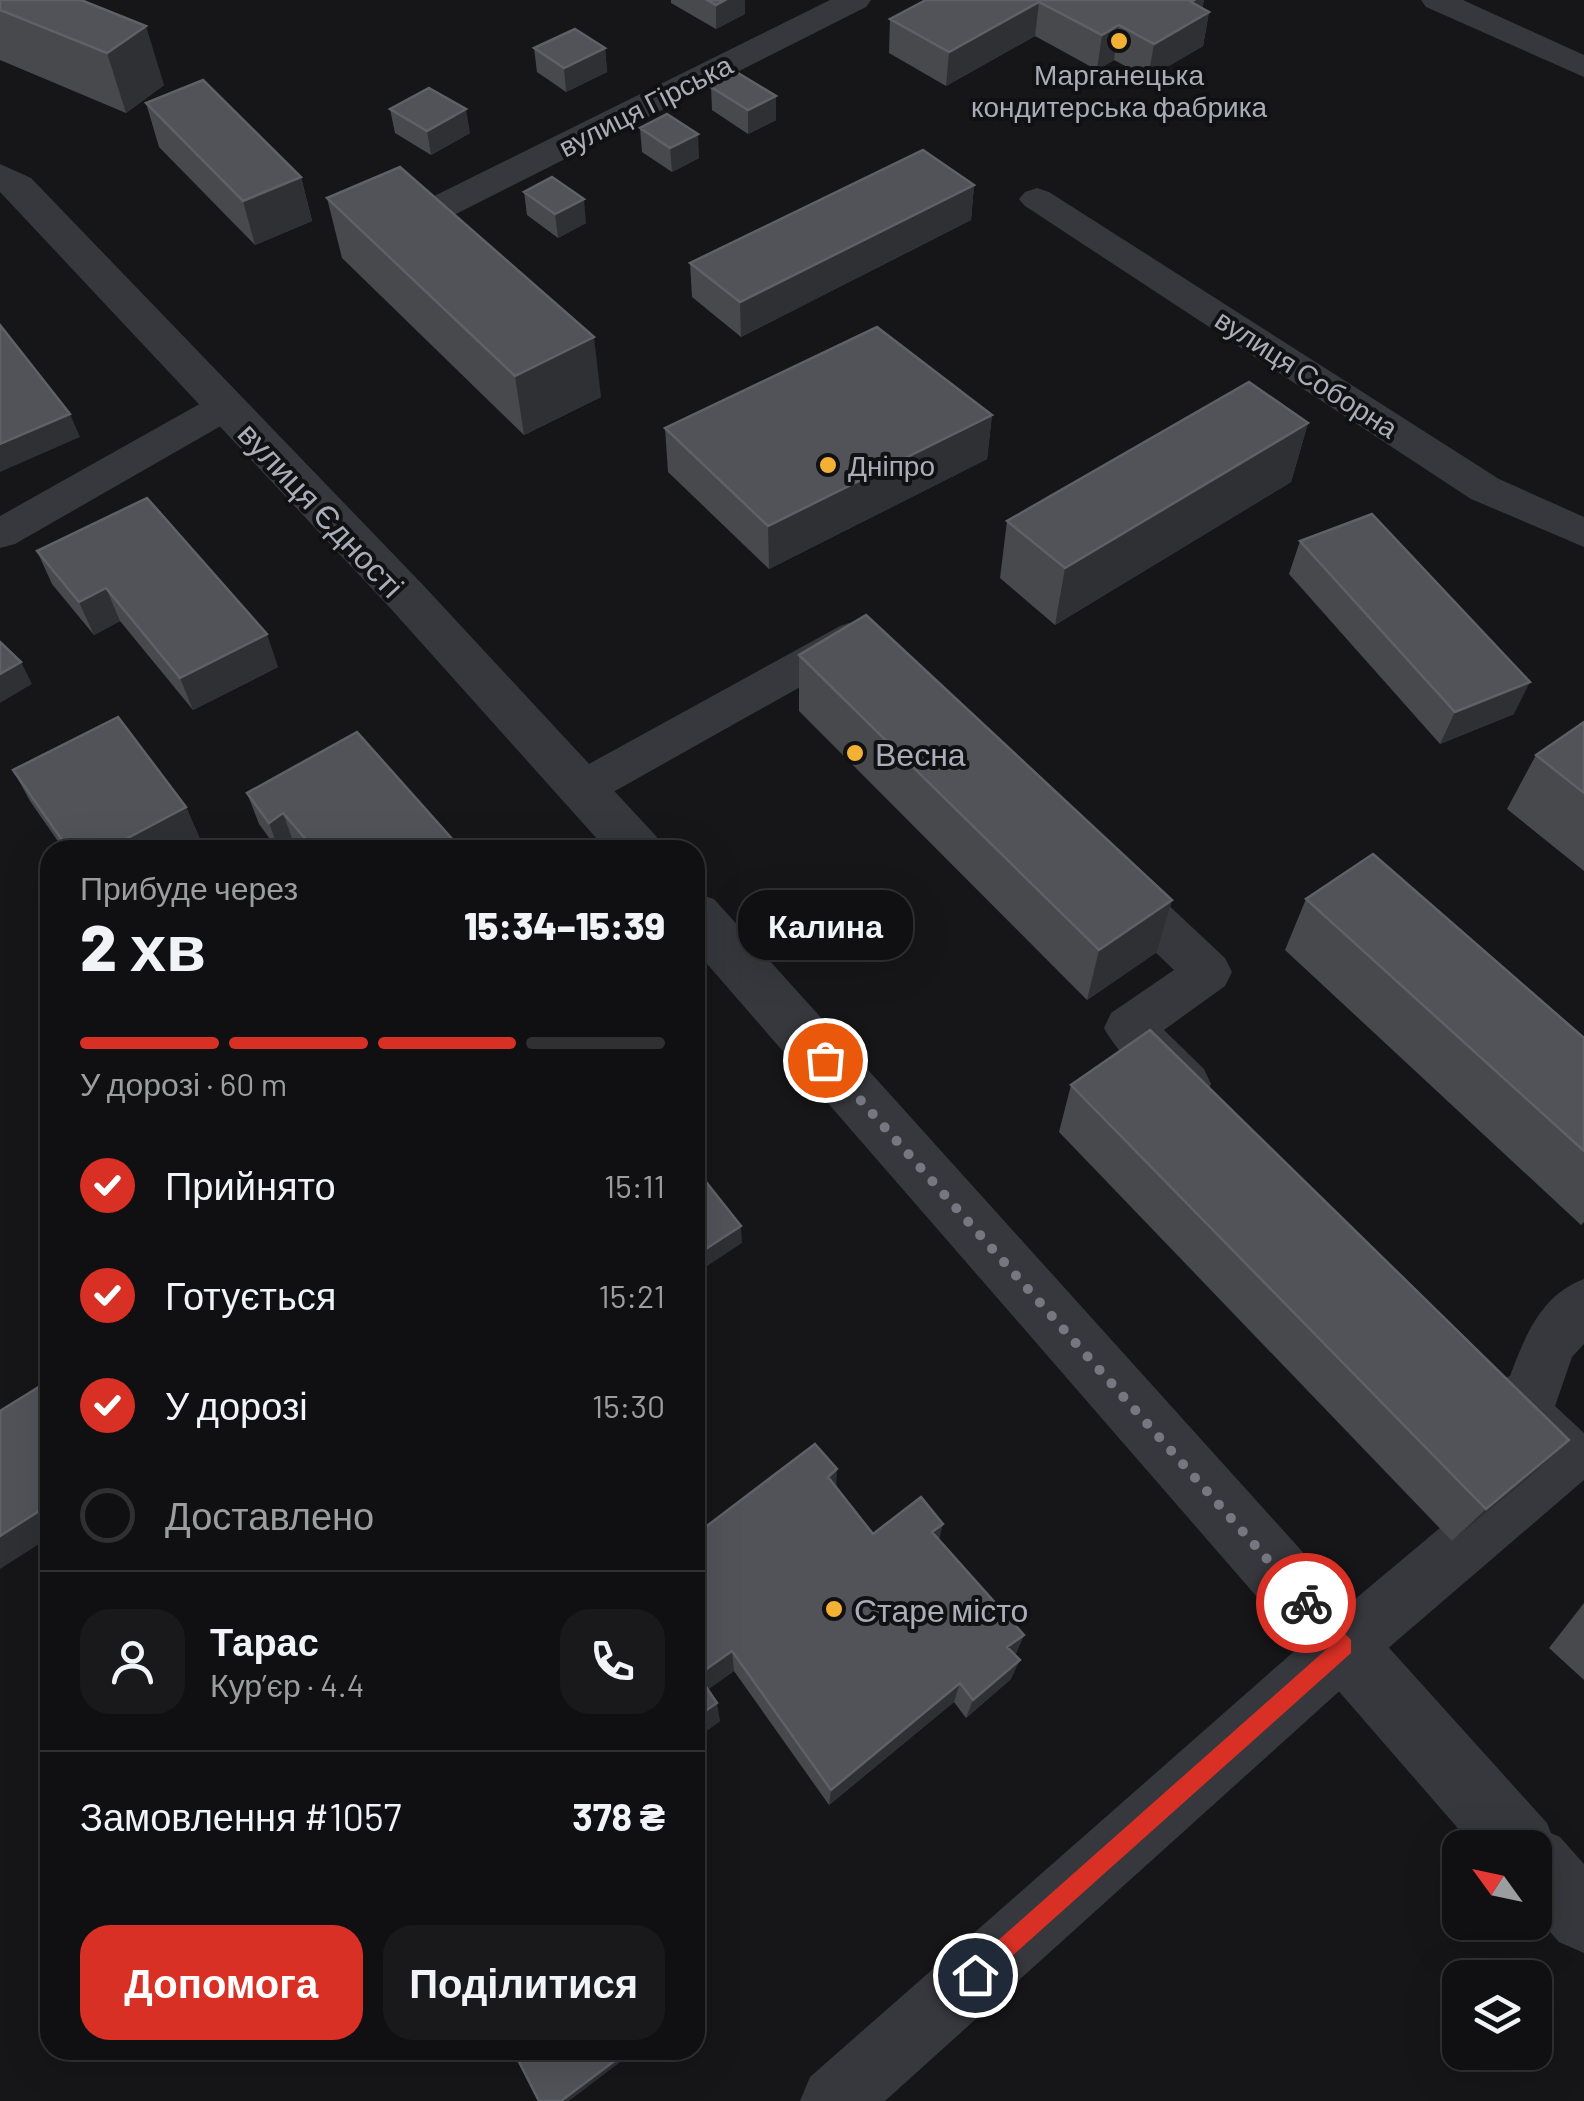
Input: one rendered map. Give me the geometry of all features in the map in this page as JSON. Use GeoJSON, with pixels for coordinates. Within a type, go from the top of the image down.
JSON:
{"type":"FeatureCollection","features":[{"type":"Feature","properties":{"kind":"street","name":"вулиця Гірська"},"geometry":{"type":"LineString","coordinates":[[435,210],[854,0]]}},
{"type":"Feature","properties":{"kind":"street"},"geometry":{"type":"LineString","coordinates":[[1436,0],[1584,67]]}},
{"type":"Feature","properties":{"kind":"street","name":"вулиця Єдності"},"geometry":{"type":"LineString","coordinates":[[0,175],[17,186],[226,406],[629,840]]}},
{"type":"Feature","properties":{"kind":"street","name":"вулиця Соборна"},"geometry":{"type":"LineString","coordinates":[[1037,199],[1485,489],[1584,534]]}},
{"type":"Feature","properties":{"kind":"street"},"geometry":{"type":"LineString","coordinates":[[0,534],[226,406]]}},
{"type":"Feature","properties":{"kind":"street"},"geometry":{"type":"LineString","coordinates":[[583,788],[855,637],[898,677]]}},
{"type":"Feature","properties":{"kind":"street"},"geometry":{"type":"LineString","coordinates":[[1081,851],[1208,972],[1129,1028],[1213,1111]]}},
{"type":"Feature","properties":{"kind":"street"},"geometry":{"type":"LineString","coordinates":[[705,925],[1506,1830]]}},
{"type":"Feature","properties":{"kind":"street"},"geometry":{"type":"LineString","coordinates":[[1524,1414],[1550,1342],[1584,1304]]}},
{"type":"Feature","properties":{"kind":"street"},"geometry":{"type":"LineString","coordinates":[[834,2101],[1344,1646],[1576,1463],[1482,1372]]}},
{"type":"Feature","properties":{"kind":"street"},"geometry":{"type":"LineString","coordinates":[[1552,1881],[1584,1918]]}},
{"type":"Feature","properties":{"kind":"building"},"geometry":{"type":"Polygon","coordinates":[[[0,0],[81,0],[146,26],[107,53],[0,10],[0,0]]]}},
{"type":"Feature","properties":{"kind":"building"},"geometry":{"type":"Polygon","coordinates":[[[926,0],[1194,0],[1191,2],[1209,12],[1154,44],[1119,25],[1102,35],[1039,2],[949,52],[890,19],[926,0]]]}},
{"type":"Feature","properties":{"kind":"building"},"geometry":{"type":"Polygon","coordinates":[[[575,29],[605,48],[564,68],[534,48],[575,29]]]}},
{"type":"Feature","properties":{"kind":"building"},"geometry":{"type":"Polygon","coordinates":[[[738,73],[776,96],[748,110],[711,87],[738,73]]]}},
{"type":"Feature","properties":{"kind":"building"},"geometry":{"type":"Polygon","coordinates":[[[203,80],[301,177],[243,201],[146,103],[203,80]]]}},
{"type":"Feature","properties":{"kind":"building"},"geometry":{"type":"Polygon","coordinates":[[[429,88],[466,109],[427,131],[390,109],[429,88]]]}},
{"type":"Feature","properties":{"kind":"building"},"geometry":{"type":"Polygon","coordinates":[[[667,114],[698,134],[670,148],[640,128],[667,114]]]}},
{"type":"Feature","properties":{"kind":"building"},"geometry":{"type":"Polygon","coordinates":[[[923,150],[974,185],[740,302],[690,263],[923,150]]]}},
{"type":"Feature","properties":{"kind":"building"},"geometry":{"type":"Polygon","coordinates":[[[400,167],[594,337],[515,376],[327,198],[400,167]]]}},
{"type":"Feature","properties":{"kind":"building"},"geometry":{"type":"Polygon","coordinates":[[[552,177],[584,199],[555,214],[524,192],[552,177]]]}},
{"type":"Feature","properties":{"kind":"building"},"geometry":{"type":"Polygon","coordinates":[[[0,325],[70,414],[0,444],[0,325]]]}},
{"type":"Feature","properties":{"kind":"building"},"geometry":{"type":"Polygon","coordinates":[[[877,327],[992,415],[768,526],[665,428],[877,327]]]}},
{"type":"Feature","properties":{"kind":"building"},"geometry":{"type":"Polygon","coordinates":[[[1249,382],[1308,423],[1065,568],[1007,521],[1249,382]]]}},
{"type":"Feature","properties":{"kind":"building"},"geometry":{"type":"Polygon","coordinates":[[[147,498],[267,634],[180,678],[106,588],[79,602],[37,551],[147,498]]]}},
{"type":"Feature","properties":{"kind":"building"},"geometry":{"type":"Polygon","coordinates":[[[1372,514],[1530,682],[1455,712],[1300,541],[1372,514]]]}},
{"type":"Feature","properties":{"kind":"building"},"geometry":{"type":"Polygon","coordinates":[[[866,615],[1172,900],[1099,950],[799,655],[866,615]]]}},
{"type":"Feature","properties":{"kind":"building"},"geometry":{"type":"Polygon","coordinates":[[[0,642],[21,662],[0,674],[0,642]]]}},
{"type":"Feature","properties":{"kind":"building"},"geometry":{"type":"Polygon","coordinates":[[[118,717],[186,807],[124,840],[62,840],[13,770],[118,717]]]}},
{"type":"Feature","properties":{"kind":"building"},"geometry":{"type":"Polygon","coordinates":[[[1584,722],[1584,793],[1536,755],[1584,722]]]}},
{"type":"Feature","properties":{"kind":"building"},"geometry":{"type":"Polygon","coordinates":[[[357,732],[453,840],[306,840],[283,813],[269,823],[247,793],[357,732]]]}},
{"type":"Feature","properties":{"kind":"building"},"geometry":{"type":"Polygon","coordinates":[[[1373,854],[1584,1038],[1584,1151],[1306,899],[1373,854]]]}},
{"type":"Feature","properties":{"kind":"building"},"geometry":{"type":"Polygon","coordinates":[[[1150,1030],[1569,1440],[1486,1509],[1071,1085],[1150,1030]]]}},
{"type":"Feature","properties":{"kind":"building"},"geometry":{"type":"Polygon","coordinates":[[[705,1181],[741,1226],[705,1249],[705,1181]]]}},
{"type":"Feature","properties":{"kind":"building"},"geometry":{"type":"Polygon","coordinates":[[[40,1386],[40,1510],[0,1536],[0,1411],[40,1386]]]}},
{"type":"Feature","properties":{"kind":"building","name":"Старе місто"},"geometry":{"type":"Polygon","coordinates":[[[815,1444],[837,1469],[828,1477],[873,1534],[921,1497],[943,1524],[932,1532],[1024,1635],[1007,1647],[1020,1660],[973,1700],[960,1683],[831,1790],[732,1651],[705,1670],[705,1527],[815,1444]]]}},
{"type":"Feature","properties":{"kind":"building","name":"Старе місто"},"geometry":{"type":"Polygon","coordinates":[[[705,1685],[717,1703],[705,1711],[705,1685]]]}},
{"type":"Feature","properties":{"kind":"building"},"geometry":{"type":"Polygon","coordinates":[[[518,2060],[616,2060],[561,2101],[539,2101],[518,2060]]]}},
{"type":"Feature","properties":{"kind":"way so far"},"geometry":{"type":"LineString","coordinates":[[825,1060],[1306,1603]]}},
{"type":"Feature","properties":{"kind":"place","name":"Марганецька кондитерська фабрика"},"geometry":{"type":"Point","coordinates":[1119,41]}},
{"type":"Feature","properties":{"kind":"place","name":"Дніпро"},"geometry":{"type":"Point","coordinates":[828,465]}},
{"type":"Feature","properties":{"kind":"place","name":"Весна"},"geometry":{"type":"Point","coordinates":[855,753]}},
{"type":"Feature","properties":{"kind":"place","name":"Калина"},"geometry":{"type":"Point","coordinates":[825,1060]}},
{"type":"Feature","properties":{"kind":"place","name":"Старе місто"},"geometry":{"type":"Point","coordinates":[834,1609]}},
{"type":"Feature","properties":{"kind":"route"},"geometry":{"type":"LineString","coordinates":[[975,1975],[1344,1646],[1306,1603]]}}]}
